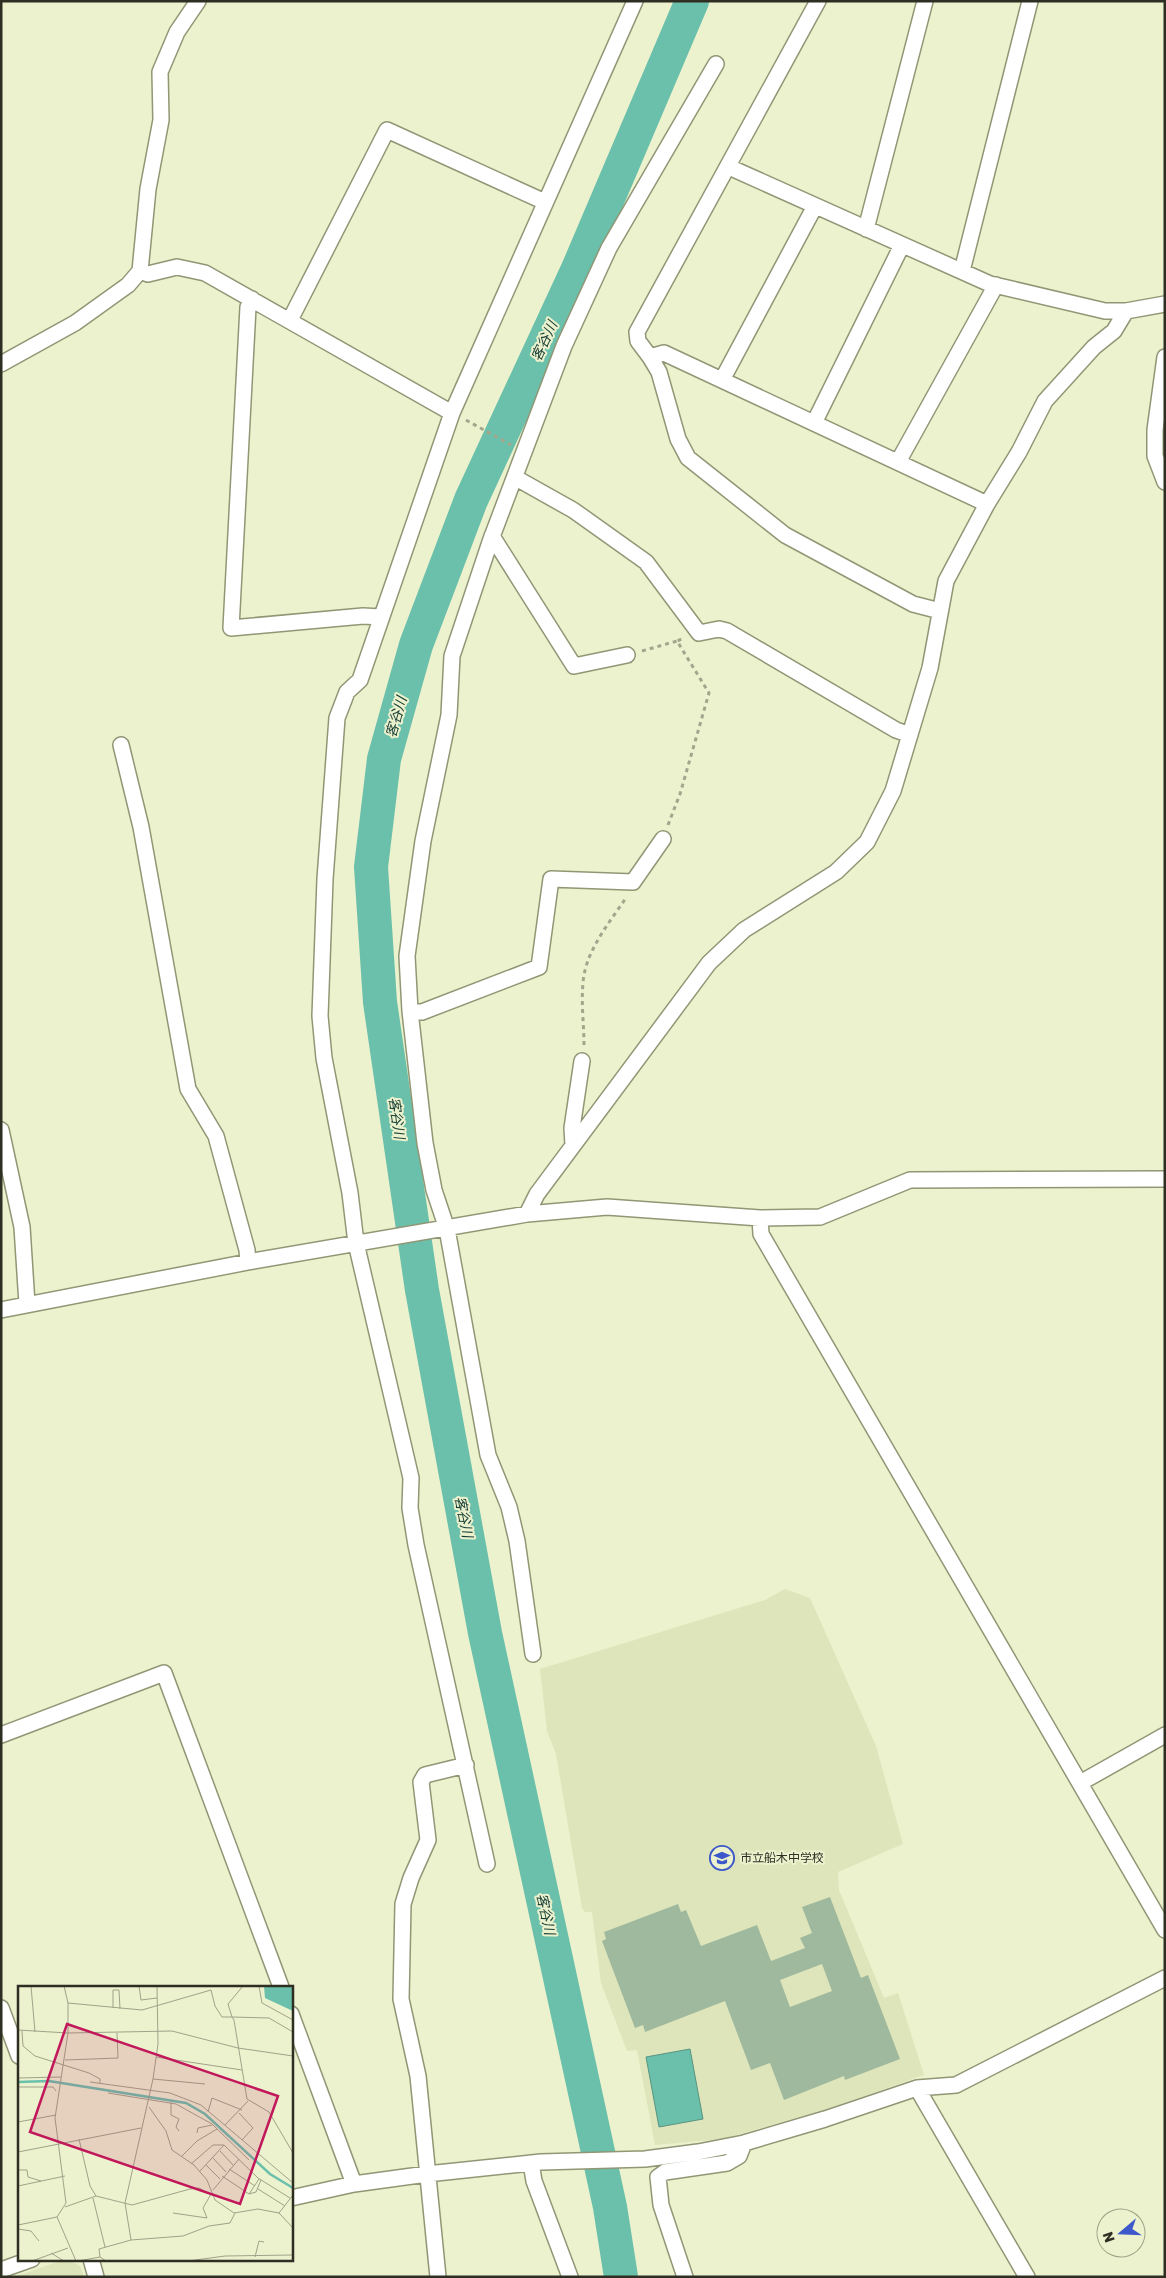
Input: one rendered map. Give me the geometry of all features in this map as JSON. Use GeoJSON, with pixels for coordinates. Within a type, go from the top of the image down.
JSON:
{"type":"FeatureCollection","features":[{"type":"Feature","properties":{"kind":"street"},"geometry":{"type":"LineString","coordinates":[[1,364],[75,323],[128,285],[140,271],[148,189],[161,120],[160,72],[177,32],[198,1]]}},
{"type":"Feature","properties":{"kind":"street"},"geometry":{"type":"LineString","coordinates":[[487,1864],[416,1545],[410,1508],[411,1478],[360,1243],[324,1058],[320,1016],[336,718],[347,692],[360,680],[381,617],[456,415],[545,202],[634,1]]}},
{"type":"Feature","properties":{"kind":"street"},"geometry":{"type":"LineString","coordinates":[[818,1],[729,167],[637,332],[638,341],[659,372],[678,439],[688,458],[785,535],[913,604],[940,611]]}},
{"type":"Feature","properties":{"kind":"street"},"geometry":{"type":"LineString","coordinates":[[866,229],[926,1]]}},
{"type":"Feature","properties":{"kind":"street"},"geometry":{"type":"LineString","coordinates":[[962,272],[1030,1]]}},
{"type":"Feature","properties":{"kind":"street"},"geometry":{"type":"LineString","coordinates":[[533,1654],[517,1540],[509,1507],[488,1455],[425,1143],[410,1011],[407,956],[423,841],[449,715],[452,656],[492,536],[516,478],[564,346],[609,248],[716,64]]}},
{"type":"Feature","properties":{"kind":"street"},"geometry":{"type":"LineString","coordinates":[[290,320],[387,130],[545,202]]}},
{"type":"Feature","properties":{"kind":"street"},"geometry":{"type":"LineString","coordinates":[[729,167],[996,286],[1105,311],[1126,311],[1165,304]]}},
{"type":"Feature","properties":{"kind":"street"},"geometry":{"type":"LineString","coordinates":[[722,380],[815,206]]}},
{"type":"Feature","properties":{"kind":"street"},"geometry":{"type":"LineString","coordinates":[[814,423],[902,245]]}},
{"type":"Feature","properties":{"kind":"street"},"geometry":{"type":"LineString","coordinates":[[140,271],[148,274],[177,267],[205,273],[456,415]]}},
{"type":"Feature","properties":{"kind":"street"},"geometry":{"type":"LineString","coordinates":[[898,462],[996,286]]}},
{"type":"Feature","properties":{"kind":"street"},"geometry":{"type":"LineString","coordinates":[[252,299],[248,307],[231,628],[363,616],[381,617]]}},
{"type":"Feature","properties":{"kind":"street"},"geometry":{"type":"LineString","coordinates":[[527,1214],[537,1194],[709,963],[744,930],[836,872],[867,842],[893,791],[910,735],[930,668],[946,581],[987,504],[1019,452],[1045,401],[1094,347],[1114,331],[1126,311]]}},
{"type":"Feature","properties":{"kind":"street"},"geometry":{"type":"LineString","coordinates":[[650,358],[664,353],[987,504]]}},
{"type":"Feature","properties":{"kind":"street"},"geometry":{"type":"LineString","coordinates":[[1165,357],[1154,430],[1156,456],[1165,482]]}},
{"type":"Feature","properties":{"kind":"street"},"geometry":{"type":"LineString","coordinates":[[516,478],[573,510],[646,562],[699,633],[719,629],[726,631],[896,730],[910,735]]}},
{"type":"Feature","properties":{"kind":"street"},"geometry":{"type":"LineString","coordinates":[[492,536],[574,666],[626,655]]}},
{"type":"Feature","properties":{"kind":"street"},"geometry":{"type":"LineString","coordinates":[[121,745],[141,828],[188,1089],[216,1136],[247,1250],[248,1262]]}},
{"type":"Feature","properties":{"kind":"street"},"geometry":{"type":"LineString","coordinates":[[410,1011],[422,1012],[539,967],[551,879],[633,882],[663,840]]}},
{"type":"Feature","properties":{"kind":"street"},"geometry":{"type":"LineString","coordinates":[[573,1145],[572,1128],[582,1060]]}},
{"type":"Feature","properties":{"kind":"street"},"geometry":{"type":"LineString","coordinates":[[1,1130],[22,1227],[27,1304]]}},
{"type":"Feature","properties":{"kind":"street"},"geometry":{"type":"LineString","coordinates":[[1,1310],[248,1262],[527,1214],[607,1207],[760,1218],[820,1216],[910,1180],[1165,1179]]}},
{"type":"Feature","properties":{"kind":"street"},"geometry":{"type":"LineString","coordinates":[[760,1218],[761,1234],[1165,1930]]}},
{"type":"Feature","properties":{"kind":"street"},"geometry":{"type":"LineString","coordinates":[[1,1735],[164,1673],[281,1986]]}},
{"type":"Feature","properties":{"kind":"street"},"geometry":{"type":"LineString","coordinates":[[1080,1783],[1165,1736]]}},
{"type":"Feature","properties":{"kind":"street"},"geometry":{"type":"LineString","coordinates":[[438,2277],[418,2076],[401,1999],[403,1904],[411,1878],[428,1840],[421,1782],[425,1776],[466,1765]]}},
{"type":"Feature","properties":{"kind":"street"},"geometry":{"type":"LineString","coordinates":[[292,2198],[354,2184],[427,2174],[536,2163],[645,2159],[698,2152],[744,2142],[825,2119],[918,2088],[956,2085],[1165,1978]]}},
{"type":"Feature","properties":{"kind":"street"},"geometry":{"type":"LineString","coordinates":[[1,2008],[18,2053]]}},
{"type":"Feature","properties":{"kind":"street"},"geometry":{"type":"LineString","coordinates":[[292,2017],[354,2184]]}},
{"type":"Feature","properties":{"kind":"street"},"geometry":{"type":"LineString","coordinates":[[918,2088],[1027,2277]]}},
{"type":"Feature","properties":{"kind":"street"},"geometry":{"type":"LineString","coordinates":[[685,2277],[661,2205],[658,2177],[665,2172],[727,2163],[739,2156],[744,2142]]}},
{"type":"Feature","properties":{"kind":"street"},"geometry":{"type":"LineString","coordinates":[[536,2163],[534,2181],[570,2277]]}},
{"type":"Feature","properties":{"kind":"street"},"geometry":{"type":"LineString","coordinates":[[1,2270],[29,2260]]}},
{"type":"Feature","properties":{"kind":"street"},"geometry":{"type":"LineString","coordinates":[[91,2260],[96,2277]]}},
{"type":"Feature","properties":{"kind":"path"},"geometry":{"type":"LineString","coordinates":[[456,415],[517,448]]}},
{"type":"Feature","properties":{"kind":"path"},"geometry":{"type":"LineString","coordinates":[[626,655],[699,633]]}},
{"type":"Feature","properties":{"kind":"path"},"geometry":{"type":"LineString","coordinates":[[663,840],[680,794],[708,693],[677,641]]}},
{"type":"Feature","properties":{"kind":"path"},"geometry":{"type":"LineString","coordinates":[[582,1060],[584,1054],[583,982],[589,960],[602,934],[634,887],[633,882]]}},
{"type":"Feature","properties":{"kind":"shaded area","name":"市立船木中学校"},"geometry":{"type":"Polygon","coordinates":[[[785,1589],[810,1598],[876,1746],[903,1844],[838,1872],[839,1890],[884,1998],[898,1993],[924,2075],[833,2107],[723,2139],[655,2145],[637,2050],[627,2051],[601,1983],[592,1912],[585,1912],[582,1908],[556,1754],[547,1731],[540,1669],[765,1600],[785,1589]]]}},
{"type":"Feature","properties":{"kind":"shaded area"},"geometry":{"type":"Polygon","coordinates":[[[68,2260],[80,2266],[84,2277],[14,2277],[68,2260]]]}},
{"type":"Feature","properties":{"kind":"water"},"geometry":{"type":"Polygon","coordinates":[[[690,2049],[703,2119],[659,2127],[646,2057],[690,2049]]]}},
{"type":"Feature","properties":{"kind":"building"},"geometry":{"type":"Polygon","coordinates":[[[830,1897],[861,1978],[868,1975],[900,2059],[845,2080],[844,2076],[784,2100],[770,2063],[751,2070],[725,2001],[645,2032],[643,2025],[635,2028],[602,1941],[606,1939],[604,1932],[678,1904],[681,1912],[686,1910],[701,1946],[757,1925],[771,1961],[805,1948],[800,1938],[812,1933],[802,1907],[830,1897]],[[822,1964],[780,1980],[790,2007],[832,1991],[822,1964]]]}},
{"type":"Feature","properties":{"kind":"waterway","name":"客谷川"},"geometry":{"type":"LineString","coordinates":[[621,2277],[610,2207],[485,1633],[422,1290],[380,1002],[371,867],[384,759],[416,645],[471,500],[578,269],[692,1]]}},
{"type":"Feature","properties":{"kind":"place","name":"市立船木中学校"},"geometry":{"type":"Point","coordinates":[722,1858]}}]}
